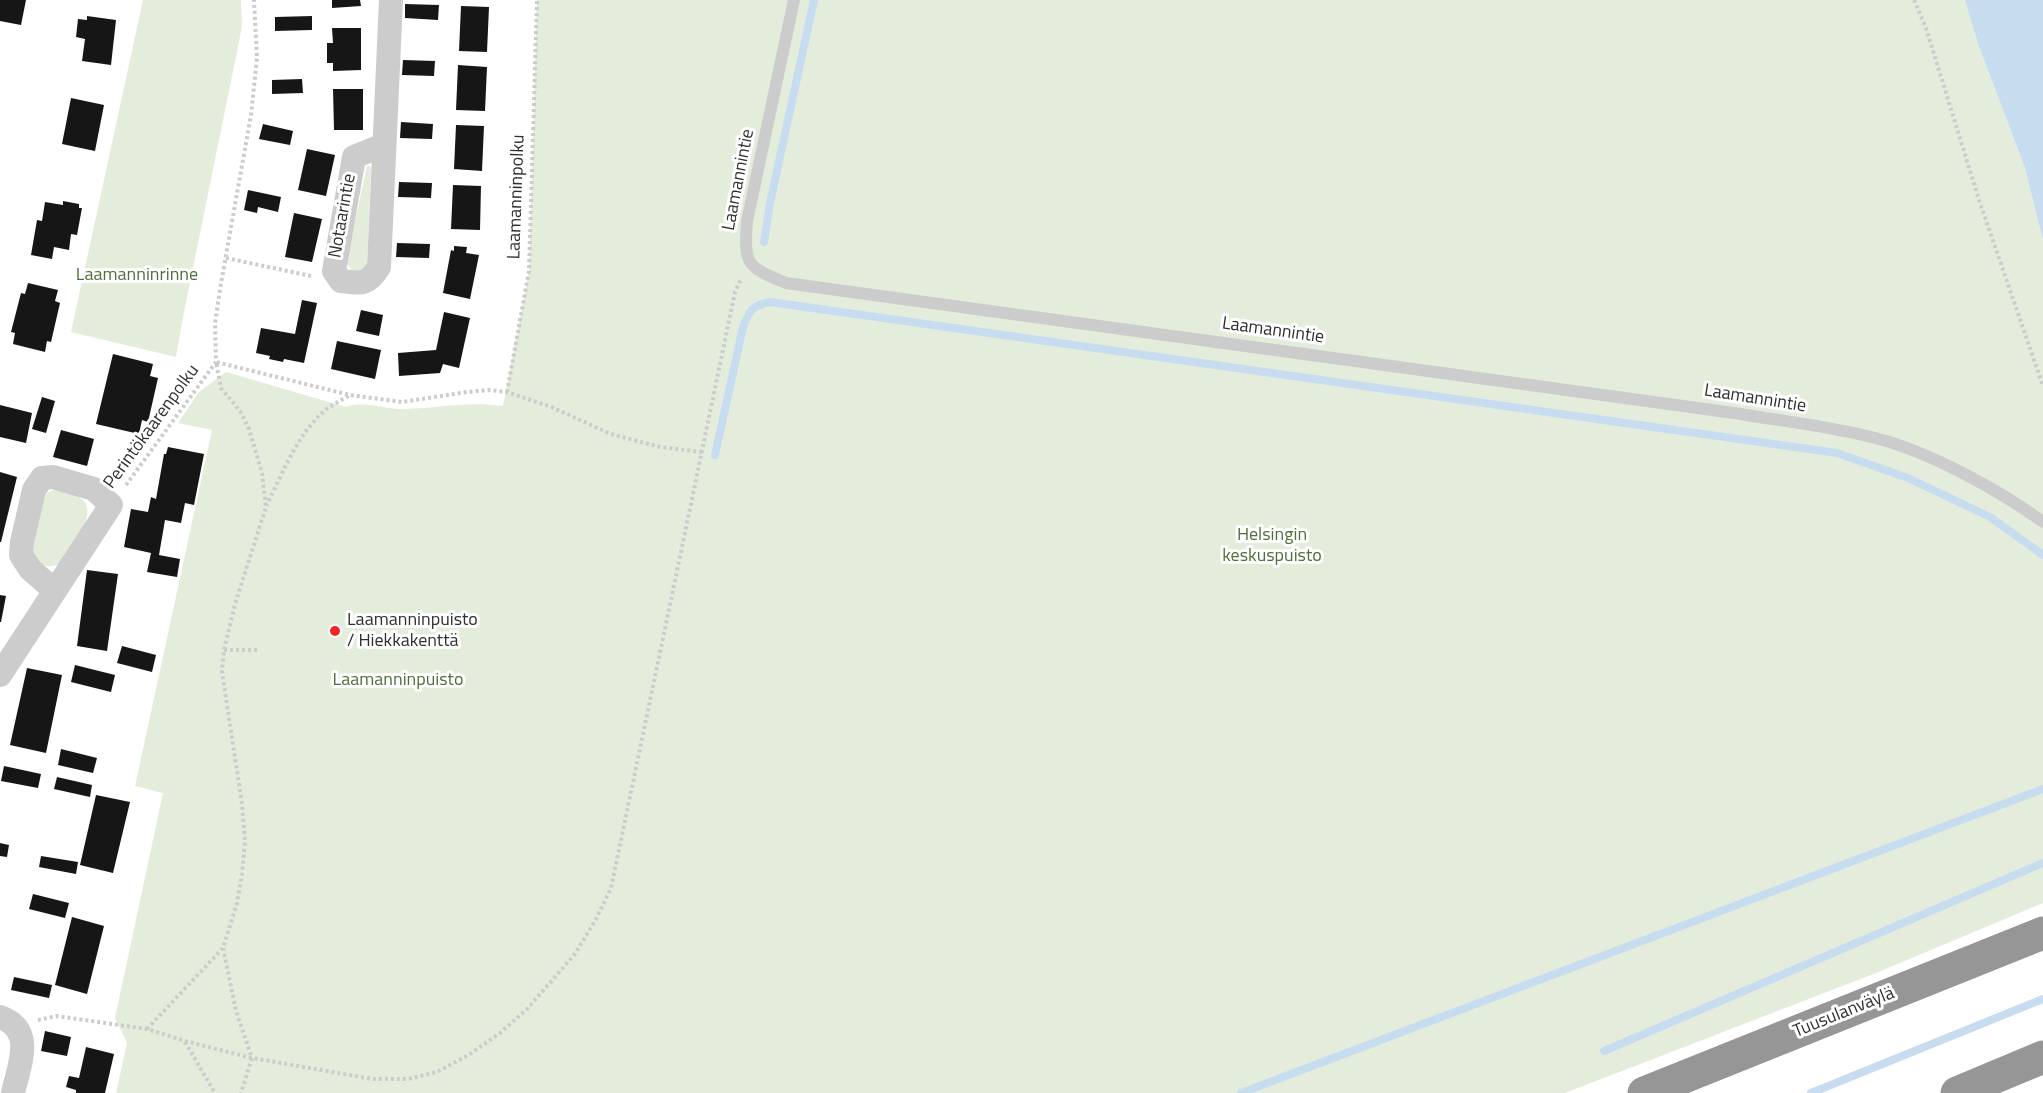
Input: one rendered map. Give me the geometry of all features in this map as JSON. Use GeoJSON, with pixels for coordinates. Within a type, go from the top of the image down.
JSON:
{"type":"FeatureCollection","features":[{"type":"Feature","properties":{"kind":"highway","name":"Tuusulanväylä"},"geometry":{"type":"LineString","coordinates":[[1644,1093],[2043,933]]}},
{"type":"Feature","properties":{"kind":"highway"},"geometry":{"type":"LineString","coordinates":[[1957,1093],[2043,1057]]}},
{"type":"Feature","properties":{"kind":"street","name":"Notaarintie"},"geometry":{"type":"LineString","coordinates":[[383,145],[354,157],[334,271],[341,281],[362,284],[372,278],[379,267],[391,0]]}},
{"type":"Feature","properties":{"kind":"street"},"geometry":{"type":"LineString","coordinates":[[0,675],[111,505],[94,489],[53,477],[42,478],[34,490],[21,555],[30,569],[54,590]]}},
{"type":"Feature","properties":{"kind":"street"},"geometry":{"type":"LineString","coordinates":[[7,1021],[23,1037],[13,1093]]}},
{"type":"Feature","properties":{"kind":"lane","name":"Laamannintie"},"geometry":{"type":"LineString","coordinates":[[794,0],[747,221],[745,245],[750,262],[759,272],[786,283],[1734,412],[1876,438],[1921,454],[1967,475],[2043,522]]}},
{"type":"Feature","properties":{"kind":"path","name":"Perintökaarenpolku"},"geometry":{"type":"LineString","coordinates":[[111,505],[216,362],[215,324],[251,115],[256,69],[254,0]]}},
{"type":"Feature","properties":{"kind":"path","name":"Laamanninpolku"},"geometry":{"type":"LineString","coordinates":[[507,392],[529,271],[537,0]]}},
{"type":"Feature","properties":{"kind":"path"},"geometry":{"type":"LineString","coordinates":[[1914,0],[1926,28],[1979,200],[2043,386]]}},
{"type":"Feature","properties":{"kind":"path"},"geometry":{"type":"LineString","coordinates":[[226,258],[313,276],[334,271]]}},
{"type":"Feature","properties":{"kind":"path"},"geometry":{"type":"LineString","coordinates":[[7,1021],[57,1016],[147,1029],[252,1058],[373,1079],[408,1079],[437,1072],[470,1054],[500,1033],[527,1009],[575,954],[611,888],[735,292],[750,262]]}},
{"type":"Feature","properties":{"kind":"path"},"geometry":{"type":"LineString","coordinates":[[266,507],[261,473],[249,429],[240,411],[221,388],[216,362],[350,395],[402,402],[466,392],[489,390],[507,392],[549,406],[611,434],[660,447],[702,452]]}},
{"type":"Feature","properties":{"kind":"path"},"geometry":{"type":"LineString","coordinates":[[147,1029],[223,948],[237,903],[244,841],[243,804],[224,693],[222,672],[224,650],[235,604],[266,507],[300,440],[330,407],[350,395]]}},
{"type":"Feature","properties":{"kind":"path"},"geometry":{"type":"LineString","coordinates":[[224,650],[259,650]]}},
{"type":"Feature","properties":{"kind":"path"},"geometry":{"type":"LineString","coordinates":[[223,948],[236,1011],[252,1058],[241,1093]]}},
{"type":"Feature","properties":{"kind":"path"},"geometry":{"type":"LineString","coordinates":[[185,1041],[215,1093]]}},
{"type":"Feature","properties":{"kind":"green space","name":"Laamanninrinne"},"geometry":{"type":"Polygon","coordinates":[[[143,0],[241,0],[242,27],[176,357],[71,332],[143,0]]]}},
{"type":"Feature","properties":{"kind":"green space","name":"Helsingin keskuspuisto"},"geometry":{"type":"Polygon","coordinates":[[[537,0],[1965,0],[1978,44],[2025,168],[2043,241],[2043,903],[1876,973],[1565,1093],[116,1093],[127,1043],[115,1018],[163,793],[135,786],[212,430],[178,423],[199,392],[226,372],[346,407],[361,404],[398,409],[465,404],[503,406],[529,271],[537,0]]]}},
{"type":"Feature","properties":{"kind":"green space"},"geometry":{"type":"Polygon","coordinates":[[[367,166],[370,166],[371,170],[367,266],[363,271],[352,271],[346,262],[367,166]]]}},
{"type":"Feature","properties":{"kind":"green space"},"geometry":{"type":"Polygon","coordinates":[[[54,489],[77,496],[85,502],[87,510],[82,530],[70,549],[59,564],[48,566],[32,557],[41,498],[54,489]]]}},
{"type":"Feature","properties":{"kind":"water"},"geometry":{"type":"Polygon","coordinates":[[[1965,0],[2043,0],[2043,241],[2025,168],[1978,44],[1965,0]]]}},
{"type":"Feature","properties":{"kind":"building"},"geometry":{"type":"Polygon","coordinates":[[[0,0],[26,0],[21,25],[0,21],[0,0]]]}},
{"type":"Feature","properties":{"kind":"building"},"geometry":{"type":"Polygon","coordinates":[[[332,0],[360,0],[361,6],[332,8],[332,0]]]}},
{"type":"Feature","properties":{"kind":"building"},"geometry":{"type":"Polygon","coordinates":[[[405,4],[439,5],[438,20],[405,18],[405,4]]]}},
{"type":"Feature","properties":{"kind":"building"},"geometry":{"type":"Polygon","coordinates":[[[461,6],[489,7],[487,52],[459,51],[461,6]]]}},
{"type":"Feature","properties":{"kind":"building"},"geometry":{"type":"Polygon","coordinates":[[[87,16],[116,20],[111,65],[82,61],[85,39],[76,37],[78,19],[87,20],[87,16]]]}},
{"type":"Feature","properties":{"kind":"building"},"geometry":{"type":"Polygon","coordinates":[[[312,16],[312,30],[275,31],[275,17],[312,16]]]}},
{"type":"Feature","properties":{"kind":"building"},"geometry":{"type":"Polygon","coordinates":[[[332,28],[361,28],[361,70],[333,71],[333,63],[327,63],[327,43],[333,43],[332,28]]]}},
{"type":"Feature","properties":{"kind":"building"},"geometry":{"type":"Polygon","coordinates":[[[403,60],[435,61],[434,76],[402,75],[403,60]]]}},
{"type":"Feature","properties":{"kind":"building"},"geometry":{"type":"Polygon","coordinates":[[[458,65],[487,67],[485,111],[456,110],[458,65]]]}},
{"type":"Feature","properties":{"kind":"building"},"geometry":{"type":"Polygon","coordinates":[[[302,79],[303,93],[272,94],[272,80],[302,79]]]}},
{"type":"Feature","properties":{"kind":"building"},"geometry":{"type":"Polygon","coordinates":[[[333,89],[363,89],[363,130],[334,130],[333,89]]]}},
{"type":"Feature","properties":{"kind":"building"},"geometry":{"type":"Polygon","coordinates":[[[71,98],[104,105],[95,151],[62,144],[71,98]]]}},
{"type":"Feature","properties":{"kind":"building"},"geometry":{"type":"Polygon","coordinates":[[[401,122],[433,124],[432,139],[400,138],[401,122]]]}},
{"type":"Feature","properties":{"kind":"building"},"geometry":{"type":"Polygon","coordinates":[[[263,124],[293,131],[290,145],[259,139],[263,124]]]}},
{"type":"Feature","properties":{"kind":"building"},"geometry":{"type":"Polygon","coordinates":[[[456,125],[484,126],[482,171],[454,169],[456,125]]]}},
{"type":"Feature","properties":{"kind":"building"},"geometry":{"type":"Polygon","coordinates":[[[307,149],[335,155],[326,196],[298,190],[307,149]]]}},
{"type":"Feature","properties":{"kind":"building"},"geometry":{"type":"Polygon","coordinates":[[[399,182],[432,183],[431,198],[398,197],[399,182]]]}},
{"type":"Feature","properties":{"kind":"building"},"geometry":{"type":"Polygon","coordinates":[[[453,185],[481,186],[480,230],[451,229],[453,185]]]}},
{"type":"Feature","properties":{"kind":"building"},"geometry":{"type":"Polygon","coordinates":[[[248,190],[281,197],[278,212],[258,207],[257,213],[244,210],[248,190]]]}},
{"type":"Feature","properties":{"kind":"building"},"geometry":{"type":"Polygon","coordinates":[[[63,201],[79,204],[79,208],[82,208],[77,235],[71,234],[69,250],[54,247],[52,259],[31,255],[37,220],[42,221],[45,202],[63,205],[63,201]]]}},
{"type":"Feature","properties":{"kind":"building"},"geometry":{"type":"Polygon","coordinates":[[[294,213],[322,219],[312,262],[285,257],[294,213]]]}},
{"type":"Feature","properties":{"kind":"building"},"geometry":{"type":"Polygon","coordinates":[[[397,243],[430,244],[429,258],[396,257],[397,243]]]}},
{"type":"Feature","properties":{"kind":"building"},"geometry":{"type":"Polygon","coordinates":[[[454,246],[467,247],[466,253],[479,255],[470,299],[443,293],[451,250],[454,251],[454,246]]]}},
{"type":"Feature","properties":{"kind":"building"},"geometry":{"type":"Polygon","coordinates":[[[28,283],[58,290],[55,301],[60,303],[51,342],[47,341],[45,352],[13,344],[15,333],[11,332],[21,293],[25,294],[28,283]]]}},
{"type":"Feature","properties":{"kind":"building"},"geometry":{"type":"Polygon","coordinates":[[[302,300],[317,303],[304,363],[284,359],[283,362],[256,353],[261,328],[295,334],[302,300]]]}},
{"type":"Feature","properties":{"kind":"building"},"geometry":{"type":"Polygon","coordinates":[[[361,310],[383,315],[379,336],[356,331],[361,310]]]}},
{"type":"Feature","properties":{"kind":"building"},"geometry":{"type":"Polygon","coordinates":[[[444,312],[470,318],[459,368],[443,364],[440,373],[399,376],[398,353],[436,350],[444,312]]]}},
{"type":"Feature","properties":{"kind":"building"},"geometry":{"type":"Polygon","coordinates":[[[337,341],[381,350],[375,379],[331,369],[337,341]]]}},
{"type":"Feature","properties":{"kind":"building"},"geometry":{"type":"Polygon","coordinates":[[[113,354],[153,364],[150,376],[158,378],[148,422],[142,420],[139,434],[96,424],[113,354]]]}},
{"type":"Feature","properties":{"kind":"building"},"geometry":{"type":"Polygon","coordinates":[[[42,397],[55,401],[46,433],[32,429],[42,397]]]}},
{"type":"Feature","properties":{"kind":"building"},"geometry":{"type":"Polygon","coordinates":[[[0,405],[32,413],[26,443],[0,437],[0,405]]]}},
{"type":"Feature","properties":{"kind":"building"},"geometry":{"type":"Polygon","coordinates":[[[61,430],[94,439],[87,466],[53,457],[61,430]]]}},
{"type":"Feature","properties":{"kind":"building"},"geometry":{"type":"Polygon","coordinates":[[[168,447],[204,454],[194,505],[185,503],[181,523],[165,520],[159,555],[180,559],[177,577],[147,572],[151,553],[124,547],[131,509],[148,512],[151,497],[156,499],[164,454],[168,447]]]}},
{"type":"Feature","properties":{"kind":"building"},"geometry":{"type":"Polygon","coordinates":[[[0,472],[17,477],[1,542],[0,542],[0,472]]]}},
{"type":"Feature","properties":{"kind":"building"},"geometry":{"type":"Polygon","coordinates":[[[87,570],[118,574],[107,651],[77,646],[87,570]]]}},
{"type":"Feature","properties":{"kind":"building"},"geometry":{"type":"Polygon","coordinates":[[[0,595],[6,596],[1,622],[0,622],[0,595]]]}},
{"type":"Feature","properties":{"kind":"building"},"geometry":{"type":"Polygon","coordinates":[[[122,646],[156,655],[152,672],[117,663],[122,646]]]}},
{"type":"Feature","properties":{"kind":"building"},"geometry":{"type":"Polygon","coordinates":[[[75,665],[115,675],[111,692],[71,682],[75,665]]]}},
{"type":"Feature","properties":{"kind":"building"},"geometry":{"type":"Polygon","coordinates":[[[27,668],[62,675],[46,753],[10,745],[27,668]]]}},
{"type":"Feature","properties":{"kind":"building"},"geometry":{"type":"Polygon","coordinates":[[[61,749],[97,758],[93,773],[58,765],[61,749]]]}},
{"type":"Feature","properties":{"kind":"building"},"geometry":{"type":"Polygon","coordinates":[[[4,766],[41,774],[38,788],[1,781],[4,766]]]}},
{"type":"Feature","properties":{"kind":"building"},"geometry":{"type":"Polygon","coordinates":[[[57,777],[92,785],[90,797],[54,789],[57,777]]]}},
{"type":"Feature","properties":{"kind":"building"},"geometry":{"type":"Polygon","coordinates":[[[96,795],[130,802],[113,873],[80,865],[96,795]]]}},
{"type":"Feature","properties":{"kind":"building"},"geometry":{"type":"Polygon","coordinates":[[[0,843],[9,845],[7,857],[0,856],[0,843]]]}},
{"type":"Feature","properties":{"kind":"building"},"geometry":{"type":"Polygon","coordinates":[[[41,856],[78,862],[76,874],[39,867],[41,856]]]}},
{"type":"Feature","properties":{"kind":"building"},"geometry":{"type":"Polygon","coordinates":[[[33,894],[69,903],[65,918],[29,909],[33,894]]]}},
{"type":"Feature","properties":{"kind":"building"},"geometry":{"type":"Polygon","coordinates":[[[72,917],[104,926],[87,994],[55,985],[72,917]]]}},
{"type":"Feature","properties":{"kind":"building"},"geometry":{"type":"Polygon","coordinates":[[[14,977],[52,985],[49,998],[11,990],[14,977]]]}},
{"type":"Feature","properties":{"kind":"building"},"geometry":{"type":"Polygon","coordinates":[[[45,1031],[71,1037],[67,1056],[41,1051],[45,1031]]]}},
{"type":"Feature","properties":{"kind":"building"},"geometry":{"type":"Polygon","coordinates":[[[86,1047],[114,1054],[105,1093],[76,1093],[76,1090],[66,1087],[69,1076],[79,1078],[86,1047]]]}},
{"type":"Feature","properties":{"kind":"waterway"},"geometry":{"type":"LineString","coordinates":[[764,242],[770,203],[814,0]]}},
{"type":"Feature","properties":{"kind":"waterway"},"geometry":{"type":"LineString","coordinates":[[715,455],[743,327],[752,310],[770,302],[1837,453],[1908,478],[1990,517],[2043,555]]}},
{"type":"Feature","properties":{"kind":"waterway"},"geometry":{"type":"LineString","coordinates":[[1241,1093],[2043,789]]}},
{"type":"Feature","properties":{"kind":"waterway"},"geometry":{"type":"LineString","coordinates":[[1604,1051],[2043,863]]}},
{"type":"Feature","properties":{"kind":"waterway"},"geometry":{"type":"LineString","coordinates":[[1811,1093],[2043,999]]}},
{"type":"Feature","properties":{"kind":"place","name":"Laamanninpuisto / Hiekkakenttä"},"geometry":{"type":"Point","coordinates":[335,631]}},
{"type":"Feature","properties":{"kind":"park label","name":"Laamanninpuisto"},"geometry":{"type":"Point","coordinates":[398,681]}}]}
